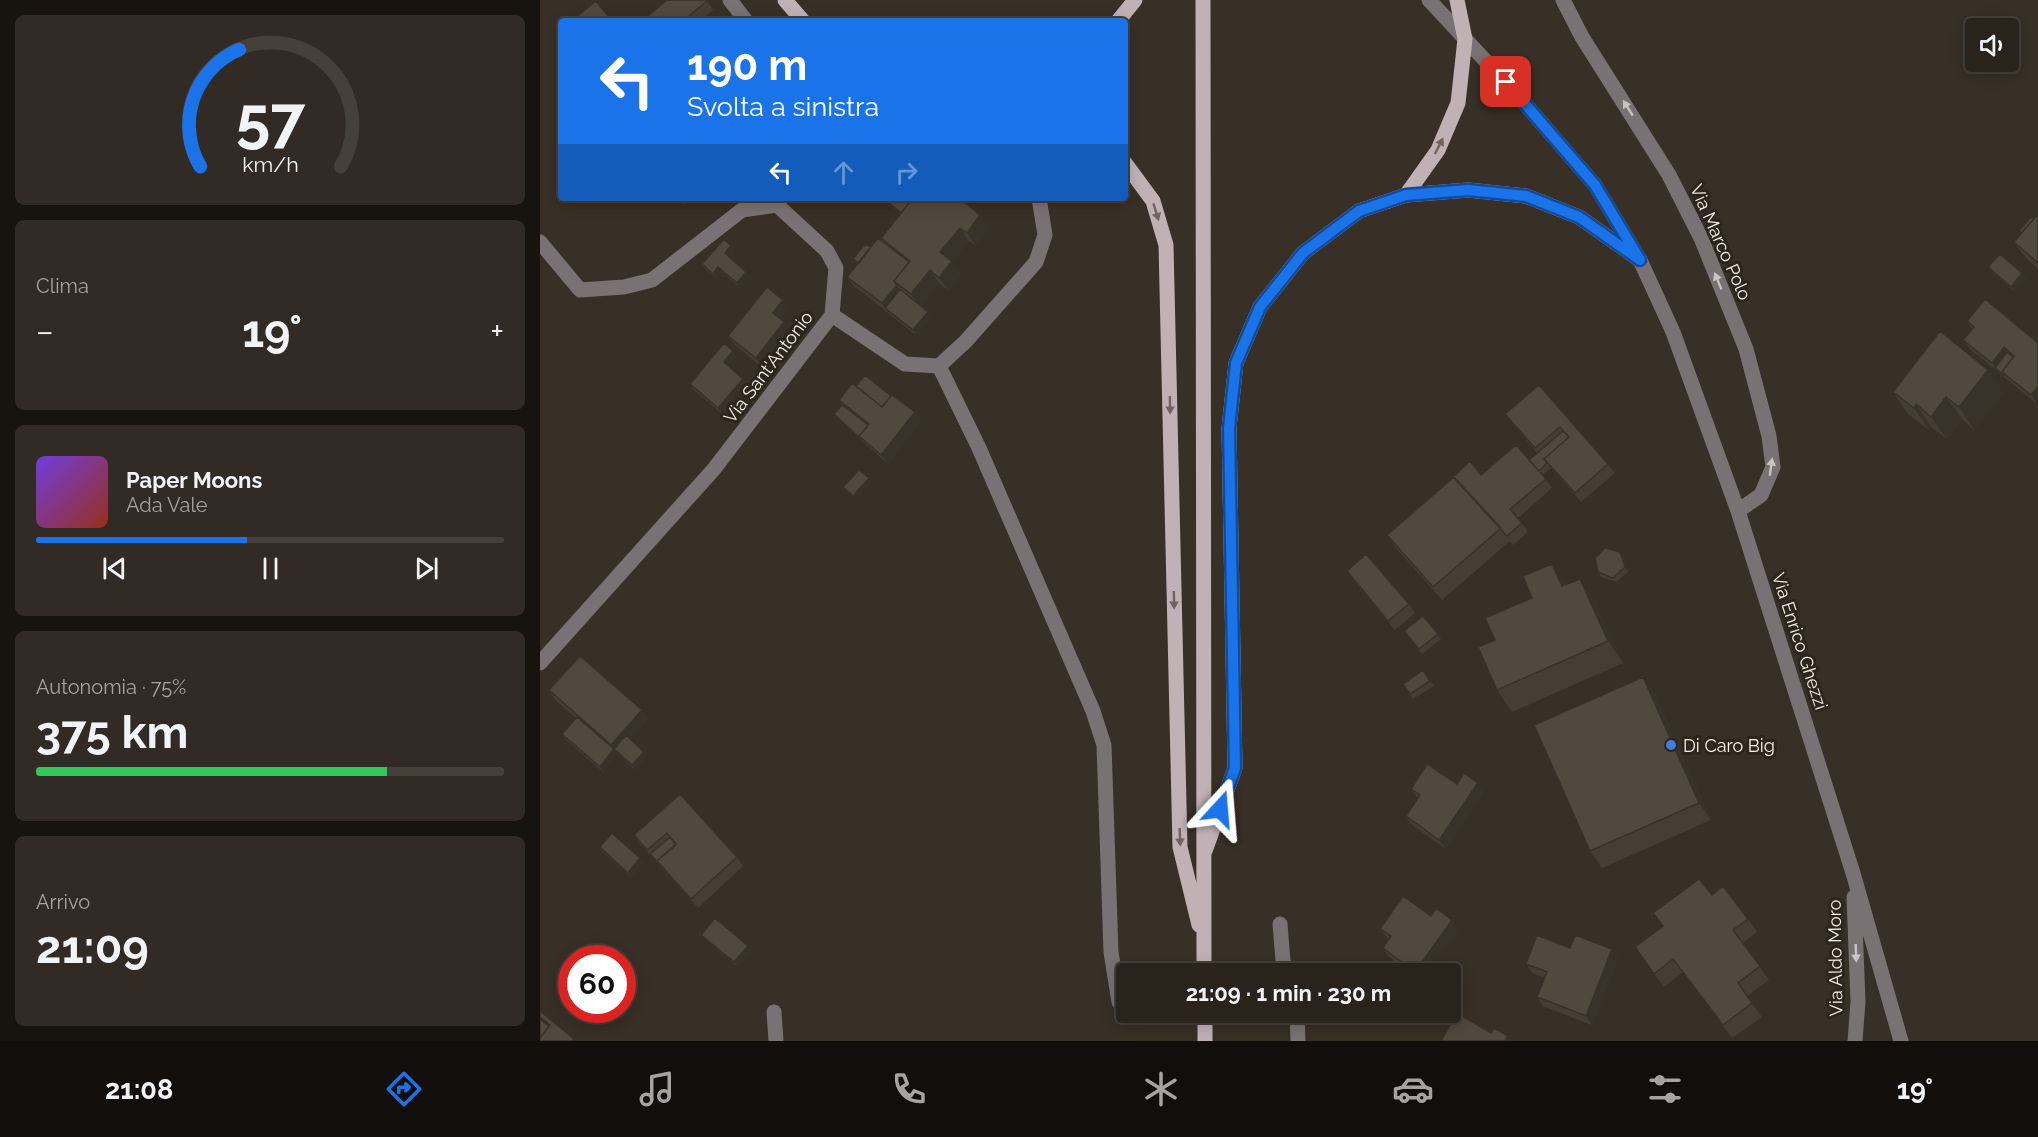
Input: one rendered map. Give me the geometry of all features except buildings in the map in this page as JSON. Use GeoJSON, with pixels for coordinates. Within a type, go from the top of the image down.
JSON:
{"type":"FeatureCollection","features":[{"type":"Feature","properties":{"kind":"main road"},"geometry":{"type":"LineString","coordinates":[[785,0],[800,18]]}},
{"type":"Feature","properties":{"kind":"main road"},"geometry":{"type":"LineString","coordinates":[[1120,18],[1135,0]]}},
{"type":"Feature","properties":{"kind":"main road"},"geometry":{"type":"LineString","coordinates":[[1203,0],[1206,851],[1204,963]]}},
{"type":"Feature","properties":{"kind":"main road"},"geometry":{"type":"LineString","coordinates":[[1406,195],[1438,150],[1458,103],[1465,39],[1457,0]]}},
{"type":"Feature","properties":{"kind":"main road"},"geometry":{"type":"LineString","coordinates":[[1128,167],[1153,201],[1166,245],[1180,847],[1204,946]]}},
{"type":"Feature","properties":{"kind":"main road"},"geometry":{"type":"LineString","coordinates":[[1206,851],[1235,768],[1229,428],[1236,363],[1260,307],[1303,253],[1359,211],[1406,195],[1468,190],[1526,196],[1579,217],[1640,260]]}},
{"type":"Feature","properties":{"kind":"main road"},"geometry":{"type":"LineString","coordinates":[[1205,1023],[1205,1041]]}},
{"type":"Feature","properties":{"kind":"street"},"geometry":{"type":"LineString","coordinates":[[730,0],[744,18]]}},
{"type":"Feature","properties":{"kind":"street","name":"Via Enrico Ghezzi"},"geometry":{"type":"LineString","coordinates":[[1429,0],[1520,97],[1595,185],[1640,260],[1673,332],[1738,511],[1853,873],[1901,1041]]}},
{"type":"Feature","properties":{"kind":"street","name":"Via Marco Polo"},"geometry":{"type":"LineString","coordinates":[[1563,0],[1582,37],[1669,175],[1701,238],[1746,349],[1769,436],[1773,467],[1761,495],[1738,511]]}},
{"type":"Feature","properties":{"kind":"street"},"geometry":{"type":"LineString","coordinates":[[1039,201],[1045,235],[1036,262],[966,341],[939,366],[978,448],[1093,711],[1104,745],[1112,952],[1116,981]]}},
{"type":"Feature","properties":{"kind":"street"},"geometry":{"type":"LineString","coordinates":[[540,242],[580,290],[624,287],[652,280],[742,210],[777,205],[827,251],[836,268],[832,315]]}},
{"type":"Feature","properties":{"kind":"street","name":"Via Sant'Antonio"},"geometry":{"type":"LineString","coordinates":[[540,663],[714,470],[832,315],[904,364],[939,366]]}},
{"type":"Feature","properties":{"kind":"street","name":"Via Aldo Moro"},"geometry":{"type":"LineString","coordinates":[[1853,873],[1858,1002],[1855,1041]]}},
{"type":"Feature","properties":{"kind":"street"},"geometry":{"type":"LineString","coordinates":[[1280,924],[1284,963]]}},
{"type":"Feature","properties":{"kind":"street"},"geometry":{"type":"LineString","coordinates":[[774,1012],[776,1041]]}},
{"type":"Feature","properties":{"kind":"street"},"geometry":{"type":"LineString","coordinates":[[1297,1023],[1298,1041]]}},
{"type":"Feature","properties":{"kind":"place","name":"Di Caro Big"},"geometry":{"type":"Point","coordinates":[1671,745]}},
{"type":"Feature","properties":{"kind":"route"},"geometry":{"type":"LineString","coordinates":[[1220,809],[1235,768],[1229,428],[1236,363],[1260,307],[1303,253],[1359,211],[1406,195],[1468,190],[1526,196],[1579,217],[1640,260],[1595,185],[1506,82]]}}]}
